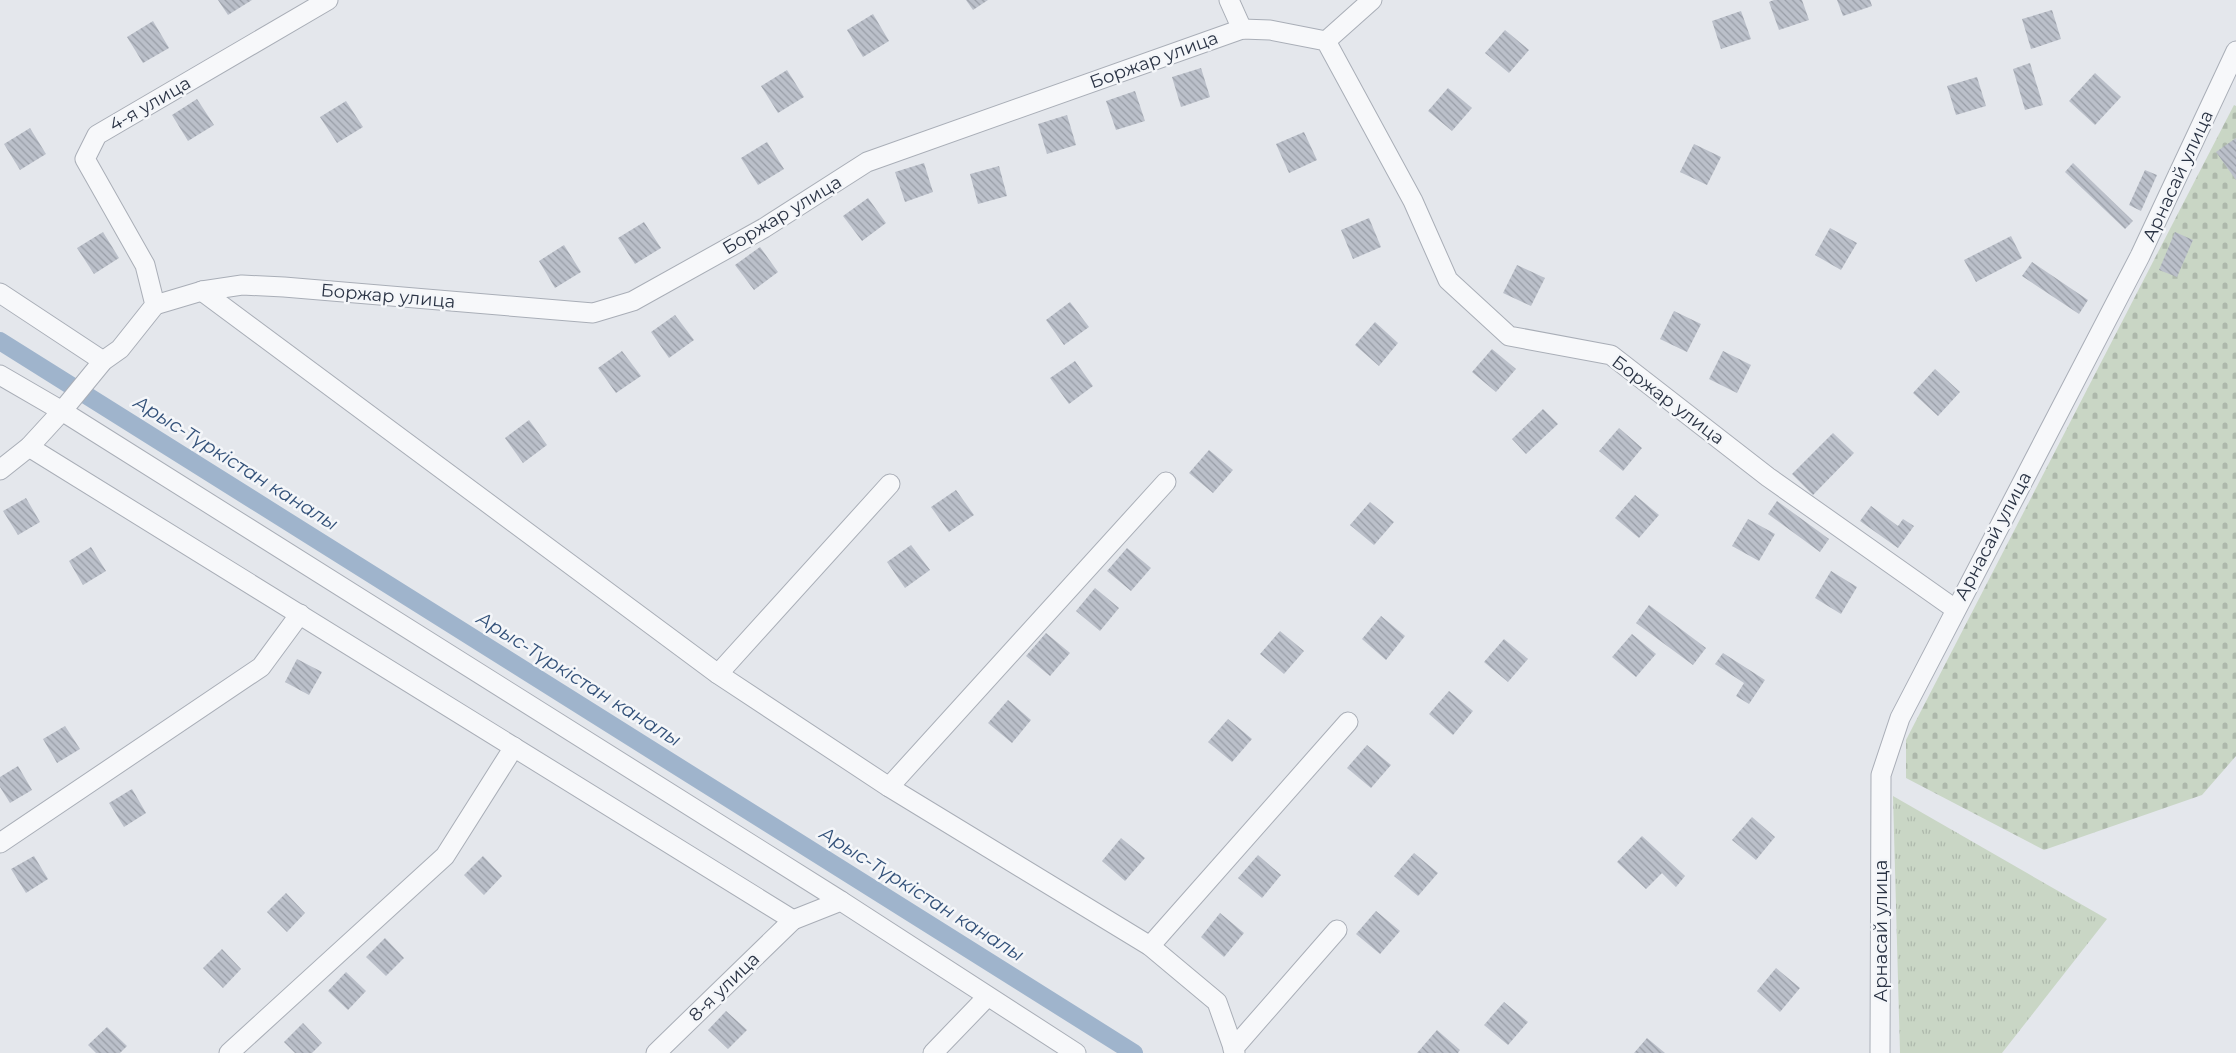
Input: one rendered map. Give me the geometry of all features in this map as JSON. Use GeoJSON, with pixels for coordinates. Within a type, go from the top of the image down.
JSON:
{"type":"FeatureCollection","features":[{"type":"Feature","properties":{"kind":"street","name":"4-я улица"},"geometry":{"type":"LineString","coordinates":[[155,305],[145,266],[85,159],[97,135],[328,0]]}},
{"type":"Feature","properties":{"kind":"street"},"geometry":{"type":"LineString","coordinates":[[1229,0],[1242,29]]}},
{"type":"Feature","properties":{"kind":"street"},"geometry":{"type":"LineString","coordinates":[[1326,41],[1372,0]]}},
{"type":"Feature","properties":{"kind":"street","name":"Боржар улица"},"geometry":{"type":"LineString","coordinates":[[155,305],[202,291],[242,285],[594,313],[633,301],[764,228],[867,162],[1242,29],[1270,30],[1326,41],[1413,201],[1448,280],[1509,336],[1611,355],[1768,477],[1955,610]]}},
{"type":"Feature","properties":{"kind":"street","name":"Арнасай улица"},"geometry":{"type":"LineString","coordinates":[[1880,1053],[1881,775],[1900,718],[2140,256],[2236,51]]}},
{"type":"Feature","properties":{"kind":"street"},"geometry":{"type":"LineString","coordinates":[[202,291],[718,674],[890,787],[1150,946],[1217,1002],[1234,1051]]}},
{"type":"Feature","properties":{"kind":"street"},"geometry":{"type":"LineString","coordinates":[[0,293],[103,361]]}},
{"type":"Feature","properties":{"kind":"street"},"geometry":{"type":"LineString","coordinates":[[0,470],[29,447],[103,361],[120,348],[155,305]]}},
{"type":"Feature","properties":{"kind":"street"},"geometry":{"type":"LineString","coordinates":[[0,376],[66,405],[841,901],[1070,1051]]}},
{"type":"Feature","properties":{"kind":"street"},"geometry":{"type":"LineString","coordinates":[[29,447],[792,920],[841,901]]}},
{"type":"Feature","properties":{"kind":"street"},"geometry":{"type":"LineString","coordinates":[[890,787],[1166,482]]}},
{"type":"Feature","properties":{"kind":"street"},"geometry":{"type":"LineString","coordinates":[[718,674],[890,484]]}},
{"type":"Feature","properties":{"kind":"street"},"geometry":{"type":"LineString","coordinates":[[0,843],[261,667],[300,614]]}},
{"type":"Feature","properties":{"kind":"street"},"geometry":{"type":"LineString","coordinates":[[1150,946],[1348,722]]}},
{"type":"Feature","properties":{"kind":"street"},"geometry":{"type":"LineString","coordinates":[[229,1053],[445,856],[514,748]]}},
{"type":"Feature","properties":{"kind":"street","name":"8-я улица"},"geometry":{"type":"LineString","coordinates":[[656,1053],[792,920]]}},
{"type":"Feature","properties":{"kind":"street"},"geometry":{"type":"LineString","coordinates":[[1234,1051],[1337,930]]}},
{"type":"Feature","properties":{"kind":"street"},"geometry":{"type":"LineString","coordinates":[[933,1053],[987,997]]}},
{"type":"Feature","properties":{"kind":"green space"},"geometry":{"type":"Polygon","coordinates":[[[2234,105],[2236,106],[2236,756],[2202,795],[2044,850],[1906,778],[1906,740],[2234,105]]]}},
{"type":"Feature","properties":{"kind":"green space"},"geometry":{"type":"Polygon","coordinates":[[[1893,796],[2107,919],[2002,1053],[1900,1053],[1893,796]]]}},
{"type":"Feature","properties":{"kind":"building"},"geometry":{"type":"Polygon","coordinates":[[[218,0],[252,0],[228,15],[218,0]]]}},
{"type":"Feature","properties":{"kind":"building"},"geometry":{"type":"Polygon","coordinates":[[[966,0],[988,0],[973,10],[966,0]]]}},
{"type":"Feature","properties":{"kind":"building"},"geometry":{"type":"Polygon","coordinates":[[[1774,0],[1802,0],[1809,20],[1779,30],[1769,2],[1774,0]]]}},
{"type":"Feature","properties":{"kind":"building"},"geometry":{"type":"Polygon","coordinates":[[[1837,0],[1870,0],[1872,6],[1843,16],[1837,0]]]}},
{"type":"Feature","properties":{"kind":"building"},"geometry":{"type":"Polygon","coordinates":[[[2052,10],[2061,39],[2031,49],[2022,19],[2052,10]]]}},
{"type":"Feature","properties":{"kind":"building"},"geometry":{"type":"Polygon","coordinates":[[[1741,11],[1751,39],[1721,49],[1712,21],[1741,11]]]}},
{"type":"Feature","properties":{"kind":"building"},"geometry":{"type":"Polygon","coordinates":[[[873,14],[889,41],[863,57],[847,30],[873,14]]]}},
{"type":"Feature","properties":{"kind":"building"},"geometry":{"type":"Polygon","coordinates":[[[153,21],[169,48],[143,63],[127,37],[153,21]]]}},
{"type":"Feature","properties":{"kind":"building"},"geometry":{"type":"Polygon","coordinates":[[[1505,30],[1529,50],[1509,73],[1485,53],[1505,30]]]}},
{"type":"Feature","properties":{"kind":"building"},"geometry":{"type":"Polygon","coordinates":[[[2030,63],[2043,105],[2025,110],[2013,69],[2030,63]]]}},
{"type":"Feature","properties":{"kind":"building"},"geometry":{"type":"Polygon","coordinates":[[[1201,68],[1210,97],[1181,107],[1172,77],[1201,68]]]}},
{"type":"Feature","properties":{"kind":"building"},"geometry":{"type":"Polygon","coordinates":[[[787,70],[804,97],[778,113],[761,86],[787,70]]]}},
{"type":"Feature","properties":{"kind":"building"},"geometry":{"type":"Polygon","coordinates":[[[2095,73],[2121,97],[2095,125],[2069,101],[2095,73]]]}},
{"type":"Feature","properties":{"kind":"building"},"geometry":{"type":"Polygon","coordinates":[[[1977,77],[1986,106],[1956,115],[1947,86],[1977,77]]]}},
{"type":"Feature","properties":{"kind":"building"},"geometry":{"type":"Polygon","coordinates":[[[1448,88],[1472,108],[1452,131],[1428,111],[1448,88]]]}},
{"type":"Feature","properties":{"kind":"building"},"geometry":{"type":"Polygon","coordinates":[[[1135,91],[1145,121],[1116,130],[1106,101],[1135,91]]]}},
{"type":"Feature","properties":{"kind":"building"},"geometry":{"type":"Polygon","coordinates":[[[197,99],[214,125],[188,141],[172,115],[197,99]]]}},
{"type":"Feature","properties":{"kind":"building"},"geometry":{"type":"Polygon","coordinates":[[[346,101],[363,127],[337,143],[320,117],[346,101]]]}},
{"type":"Feature","properties":{"kind":"building"},"geometry":{"type":"Polygon","coordinates":[[[1067,115],[1076,145],[1047,154],[1038,124],[1067,115]]]}},
{"type":"Feature","properties":{"kind":"building"},"geometry":{"type":"Polygon","coordinates":[[[30,128],[46,154],[20,170],[4,144],[30,128]]]}},
{"type":"Feature","properties":{"kind":"building"},"geometry":{"type":"Polygon","coordinates":[[[1304,132],[1317,160],[1289,173],[1276,144],[1304,132]]]}},
{"type":"Feature","properties":{"kind":"building"},"geometry":{"type":"Polygon","coordinates":[[[2236,138],[2236,180],[2216,152],[2236,138]]]}},
{"type":"Feature","properties":{"kind":"building"},"geometry":{"type":"Polygon","coordinates":[[[767,142],[784,169],[758,185],[741,158],[767,142]]]}},
{"type":"Feature","properties":{"kind":"building"},"geometry":{"type":"Polygon","coordinates":[[[1694,144],[1721,157],[1707,185],[1680,172],[1694,144]]]}},
{"type":"Feature","properties":{"kind":"building"},"geometry":{"type":"Polygon","coordinates":[[[924,163],[933,192],[905,202],[895,172],[924,163]]]}},
{"type":"Feature","properties":{"kind":"building"},"geometry":{"type":"Polygon","coordinates":[[[2073,163],[2133,221],[2125,229],[2065,172],[2073,163]]]}},
{"type":"Feature","properties":{"kind":"building"},"geometry":{"type":"Polygon","coordinates":[[[999,166],[1007,196],[978,204],[970,174],[999,166]]]}},
{"type":"Feature","properties":{"kind":"building"},"geometry":{"type":"Polygon","coordinates":[[[2145,170],[2157,175],[2141,211],[2129,205],[2145,170]]]}},
{"type":"Feature","properties":{"kind":"building"},"geometry":{"type":"Polygon","coordinates":[[[868,198],[886,223],[862,241],[843,216],[868,198]]]}},
{"type":"Feature","properties":{"kind":"building"},"geometry":{"type":"Polygon","coordinates":[[[1369,218],[1381,247],[1353,259],[1341,230],[1369,218]]]}},
{"type":"Feature","properties":{"kind":"building"},"geometry":{"type":"Polygon","coordinates":[[[644,222],[661,248],[635,264],[618,238],[644,222]]]}},
{"type":"Feature","properties":{"kind":"building"},"geometry":{"type":"Polygon","coordinates":[[[1830,228],[1857,243],[1841,270],[1815,255],[1830,228]]]}},
{"type":"Feature","properties":{"kind":"building"},"geometry":{"type":"Polygon","coordinates":[[[103,232],[119,258],[94,274],[77,248],[103,232]]]}},
{"type":"Feature","properties":{"kind":"building"},"geometry":{"type":"Polygon","coordinates":[[[2175,232],[2193,240],[2177,277],[2159,270],[2175,232]]]}},
{"type":"Feature","properties":{"kind":"building"},"geometry":{"type":"Polygon","coordinates":[[[2011,236],[2022,258],[1976,282],[1964,260],[2011,236]]]}},
{"type":"Feature","properties":{"kind":"building"},"geometry":{"type":"Polygon","coordinates":[[[564,245],[581,272],[555,288],[539,261],[564,245]]]}},
{"type":"Feature","properties":{"kind":"building"},"geometry":{"type":"Polygon","coordinates":[[[760,247],[778,272],[754,290],[735,265],[760,247]]]}},
{"type":"Feature","properties":{"kind":"building"},"geometry":{"type":"Polygon","coordinates":[[[2032,262],[2088,300],[2079,314],[2022,276],[2032,262]]]}},
{"type":"Feature","properties":{"kind":"building"},"geometry":{"type":"Polygon","coordinates":[[[1517,265],[1545,278],[1531,306],[1503,293],[1517,265]]]}},
{"type":"Feature","properties":{"kind":"building"},"geometry":{"type":"Polygon","coordinates":[[[1070,302],[1089,327],[1064,345],[1046,320],[1070,302]]]}},
{"type":"Feature","properties":{"kind":"building"},"geometry":{"type":"Polygon","coordinates":[[[1674,311],[1701,324],[1687,352],[1660,339],[1674,311]]]}},
{"type":"Feature","properties":{"kind":"building"},"geometry":{"type":"Polygon","coordinates":[[[675,315],[694,340],[669,358],[651,332],[675,315]]]}},
{"type":"Feature","properties":{"kind":"building"},"geometry":{"type":"Polygon","coordinates":[[[1375,322],[1398,343],[1379,366],[1355,345],[1375,322]]]}},
{"type":"Feature","properties":{"kind":"building"},"geometry":{"type":"Polygon","coordinates":[[[1492,349],[1516,369],[1496,392],[1472,372],[1492,349]]]}},
{"type":"Feature","properties":{"kind":"building"},"geometry":{"type":"Polygon","coordinates":[[[622,351],[641,376],[616,393],[598,368],[622,351]]]}},
{"type":"Feature","properties":{"kind":"building"},"geometry":{"type":"Polygon","coordinates":[[[1723,351],[1751,365],[1737,393],[1709,379],[1723,351]]]}},
{"type":"Feature","properties":{"kind":"building"},"geometry":{"type":"Polygon","coordinates":[[[1075,361],[1093,386],[1069,404],[1050,378],[1075,361]]]}},
{"type":"Feature","properties":{"kind":"building"},"geometry":{"type":"Polygon","coordinates":[[[1935,369],[1960,392],[1938,416],[1913,393],[1935,369]]]}},
{"type":"Feature","properties":{"kind":"building"},"geometry":{"type":"Polygon","coordinates":[[[1543,409],[1558,424],[1526,454],[1512,439],[1543,409]]]}},
{"type":"Feature","properties":{"kind":"building"},"geometry":{"type":"Polygon","coordinates":[[[529,420],[547,445],[523,463],[505,438],[529,420]]]}},
{"type":"Feature","properties":{"kind":"building"},"geometry":{"type":"Polygon","coordinates":[[[1619,428],[1642,448],[1623,471],[1599,451],[1619,428]]]}},
{"type":"Feature","properties":{"kind":"building"},"geometry":{"type":"Polygon","coordinates":[[[1833,433],[1854,453],[1813,495],[1792,474],[1833,433]]]}},
{"type":"Feature","properties":{"kind":"building"},"geometry":{"type":"Polygon","coordinates":[[[1209,450],[1233,470],[1213,493],[1189,473],[1209,450]]]}},
{"type":"Feature","properties":{"kind":"building"},"geometry":{"type":"Polygon","coordinates":[[[956,490],[974,515],[949,532],[931,507],[956,490]]]}},
{"type":"Feature","properties":{"kind":"building"},"geometry":{"type":"Polygon","coordinates":[[[1635,495],[1659,515],[1639,538],[1615,518],[1635,495]]]}},
{"type":"Feature","properties":{"kind":"building"},"geometry":{"type":"Polygon","coordinates":[[[26,498],[40,522],[18,535],[3,511],[26,498]]]}},
{"type":"Feature","properties":{"kind":"building"},"geometry":{"type":"Polygon","coordinates":[[[1777,501],[1829,539],[1820,552],[1768,514],[1777,501]]]}},
{"type":"Feature","properties":{"kind":"building"},"geometry":{"type":"Polygon","coordinates":[[[1370,502],[1394,522],[1374,545],[1350,525],[1370,502]]]}},
{"type":"Feature","properties":{"kind":"building"},"geometry":{"type":"Polygon","coordinates":[[[1871,506],[1898,526],[1903,519],[1914,526],[1898,548],[1860,521],[1871,506]]]}},
{"type":"Feature","properties":{"kind":"building"},"geometry":{"type":"Polygon","coordinates":[[[1748,519],[1775,534],[1759,561],[1732,546],[1748,519]]]}},
{"type":"Feature","properties":{"kind":"building"},"geometry":{"type":"Polygon","coordinates":[[[911,545],[930,570],[905,588],[887,562],[911,545]]]}},
{"type":"Feature","properties":{"kind":"building"},"geometry":{"type":"Polygon","coordinates":[[[91,547],[106,571],[83,585],[69,561],[91,547]]]}},
{"type":"Feature","properties":{"kind":"building"},"geometry":{"type":"Polygon","coordinates":[[[1127,548],[1151,568],[1131,591],[1107,571],[1127,548]]]}},
{"type":"Feature","properties":{"kind":"building"},"geometry":{"type":"Polygon","coordinates":[[[1831,571],[1857,587],[1841,614],[1815,598],[1831,571]]]}},
{"type":"Feature","properties":{"kind":"building"},"geometry":{"type":"Polygon","coordinates":[[[1095,588],[1119,608],[1100,631],[1076,611],[1095,588]]]}},
{"type":"Feature","properties":{"kind":"building"},"geometry":{"type":"Polygon","coordinates":[[[1649,605],[1706,648],[1693,665],[1636,623],[1649,605]]]}},
{"type":"Feature","properties":{"kind":"building"},"geometry":{"type":"Polygon","coordinates":[[[1381,616],[1405,636],[1386,660],[1362,639],[1381,616]]]}},
{"type":"Feature","properties":{"kind":"building"},"geometry":{"type":"Polygon","coordinates":[[[1280,631],[1304,651],[1284,674],[1260,654],[1280,631]]]}},
{"type":"Feature","properties":{"kind":"building"},"geometry":{"type":"Polygon","coordinates":[[[1046,633],[1070,653],[1050,676],[1026,656],[1046,633]]]}},
{"type":"Feature","properties":{"kind":"building"},"geometry":{"type":"Polygon","coordinates":[[[1632,634],[1656,654],[1636,677],[1612,657],[1632,634]]]}},
{"type":"Feature","properties":{"kind":"building"},"geometry":{"type":"Polygon","coordinates":[[[1504,639],[1528,659],[1508,682],[1484,662],[1504,639]]]}},
{"type":"Feature","properties":{"kind":"building"},"geometry":{"type":"Polygon","coordinates":[[[1723,653],[1765,680],[1749,704],[1736,696],[1744,683],[1715,664],[1723,653]]]}},
{"type":"Feature","properties":{"kind":"building"},"geometry":{"type":"Polygon","coordinates":[[[297,659],[322,672],[309,695],[285,682],[297,659]]]}},
{"type":"Feature","properties":{"kind":"building"},"geometry":{"type":"Polygon","coordinates":[[[1449,691],[1473,711],[1453,735],[1429,714],[1449,691]]]}},
{"type":"Feature","properties":{"kind":"building"},"geometry":{"type":"Polygon","coordinates":[[[1008,700],[1031,720],[1012,743],[988,723],[1008,700]]]}},
{"type":"Feature","properties":{"kind":"building"},"geometry":{"type":"Polygon","coordinates":[[[1228,719],[1252,739],[1232,762],[1208,742],[1228,719]]]}},
{"type":"Feature","properties":{"kind":"building"},"geometry":{"type":"Polygon","coordinates":[[[65,726],[80,749],[57,763],[43,739],[65,726]]]}},
{"type":"Feature","properties":{"kind":"building"},"geometry":{"type":"Polygon","coordinates":[[[1367,745],[1391,765],[1371,788],[1347,768],[1367,745]]]}},
{"type":"Feature","properties":{"kind":"building"},"geometry":{"type":"Polygon","coordinates":[[[18,766],[32,790],[10,803],[0,787],[0,777],[18,766]]]}},
{"type":"Feature","properties":{"kind":"building"},"geometry":{"type":"Polygon","coordinates":[[[132,789],[146,813],[124,827],[109,803],[132,789]]]}},
{"type":"Feature","properties":{"kind":"building"},"geometry":{"type":"Polygon","coordinates":[[[1752,817],[1775,837],[1756,860],[1732,840],[1752,817]]]}},
{"type":"Feature","properties":{"kind":"building"},"geometry":{"type":"Polygon","coordinates":[[[1642,836],[1685,876],[1676,887],[1662,873],[1646,889],[1617,862],[1642,836]]]}},
{"type":"Feature","properties":{"kind":"building"},"geometry":{"type":"Polygon","coordinates":[[[1121,838],[1145,858],[1125,881],[1102,861],[1121,838]]]}},
{"type":"Feature","properties":{"kind":"building"},"geometry":{"type":"Polygon","coordinates":[[[1414,853],[1438,873],[1418,896],[1394,876],[1414,853]]]}},
{"type":"Feature","properties":{"kind":"building"},"geometry":{"type":"Polygon","coordinates":[[[1258,855],[1281,875],[1262,898],[1238,878],[1258,855]]]}},
{"type":"Feature","properties":{"kind":"building"},"geometry":{"type":"Polygon","coordinates":[[[34,856],[48,879],[26,893],[11,869],[34,856]]]}},
{"type":"Feature","properties":{"kind":"building"},"geometry":{"type":"Polygon","coordinates":[[[483,856],[502,876],[484,895],[464,875],[483,856]]]}},
{"type":"Feature","properties":{"kind":"building"},"geometry":{"type":"Polygon","coordinates":[[[286,893],[305,913],[287,932],[267,912],[286,893]]]}},
{"type":"Feature","properties":{"kind":"building"},"geometry":{"type":"Polygon","coordinates":[[[1376,911],[1400,931],[1380,954],[1356,934],[1376,911]]]}},
{"type":"Feature","properties":{"kind":"building"},"geometry":{"type":"Polygon","coordinates":[[[1220,913],[1244,933],[1224,957],[1201,937],[1220,913]]]}},
{"type":"Feature","properties":{"kind":"building"},"geometry":{"type":"Polygon","coordinates":[[[385,938],[404,958],[386,976],[366,957],[385,938]]]}},
{"type":"Feature","properties":{"kind":"building"},"geometry":{"type":"Polygon","coordinates":[[[222,949],[241,969],[223,988],[203,968],[222,949]]]}},
{"type":"Feature","properties":{"kind":"building"},"geometry":{"type":"Polygon","coordinates":[[[1776,968],[1800,988],[1780,1012],[1757,991],[1776,968]]]}},
{"type":"Feature","properties":{"kind":"building"},"geometry":{"type":"Polygon","coordinates":[[[346,972],[366,991],[348,1010],[328,991],[346,972]]]}},
{"type":"Feature","properties":{"kind":"building"},"geometry":{"type":"Polygon","coordinates":[[[1504,1002],[1528,1022],[1508,1045],[1484,1025],[1504,1002]]]}},
{"type":"Feature","properties":{"kind":"building"},"geometry":{"type":"Polygon","coordinates":[[[726,1011],[747,1030],[728,1049],[708,1030],[726,1011]]]}},
{"type":"Feature","properties":{"kind":"building"},"geometry":{"type":"Polygon","coordinates":[[[303,1023],[322,1043],[312,1053],[295,1053],[284,1042],[303,1023]]]}},
{"type":"Feature","properties":{"kind":"building"},"geometry":{"type":"Polygon","coordinates":[[[107,1027],[127,1046],[120,1053],[96,1053],[88,1045],[107,1027]]]}},
{"type":"Feature","properties":{"kind":"building"},"geometry":{"type":"Polygon","coordinates":[[[1437,1030],[1460,1050],[1458,1053],[1417,1053],[1437,1030]]]}},
{"type":"Feature","properties":{"kind":"building"},"geometry":{"type":"Polygon","coordinates":[[[1647,1038],[1665,1053],[1634,1053],[1647,1038]]]}},
{"type":"Feature","properties":{"kind":"waterway","name":"Арыс-Түркістан каналы"},"geometry":{"type":"LineString","coordinates":[[0,341],[1134,1053]]}}]}
